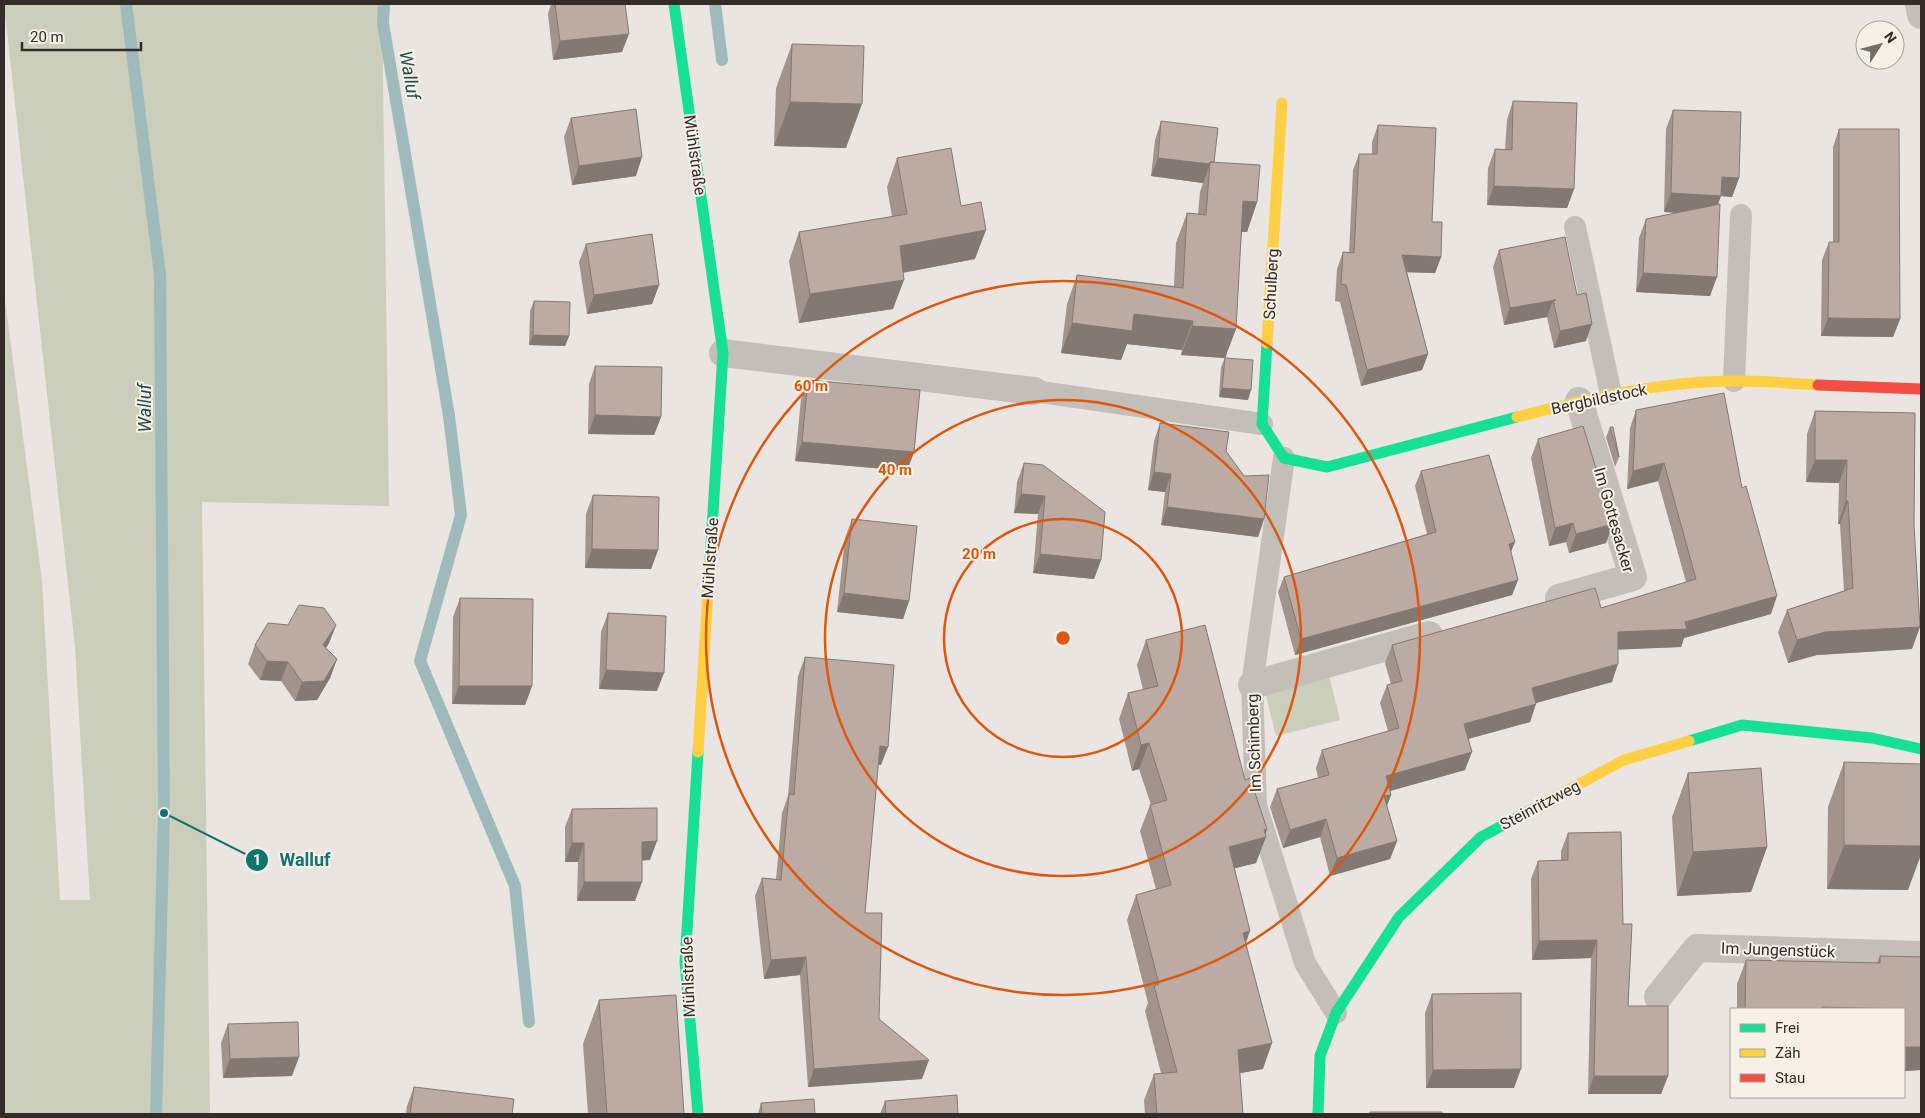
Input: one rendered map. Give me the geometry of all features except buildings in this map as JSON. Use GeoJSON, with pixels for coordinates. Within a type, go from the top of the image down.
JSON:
{"type":"FeatureCollection","features":[{"type":"Feature","properties":{"kind":"street","name":"Mühlstraße"},"geometry":{"type":"LineString","coordinates":[[674,4],[723,353],[685,962],[698,1114]]}},
{"type":"Feature","properties":{"kind":"street"},"geometry":{"type":"LineString","coordinates":[[1919,4],[1921,15]]}},
{"type":"Feature","properties":{"kind":"street","name":"Schulberg"},"geometry":{"type":"LineString","coordinates":[[1262,424],[1282,103]]}},
{"type":"Feature","properties":{"kind":"street"},"geometry":{"type":"LineString","coordinates":[[723,353],[1034,391]]}},
{"type":"Feature","properties":{"kind":"street","name":"Bergbildstock"},"geometry":{"type":"LineString","coordinates":[[1284,458],[1327,467],[1579,401],[1611,394],[1674,385],[1734,381],[1921,389]]}},
{"type":"Feature","properties":{"kind":"street","name":"Im Gottesacker"},"geometry":{"type":"LineString","coordinates":[[1538,604],[1633,577],[1579,401]]}},
{"type":"Feature","properties":{"kind":"street"},"geometry":{"type":"LineString","coordinates":[[1262,424],[1284,458]]}},
{"type":"Feature","properties":{"kind":"street"},"geometry":{"type":"LineString","coordinates":[[1252,685],[1452,628]]}},
{"type":"Feature","properties":{"kind":"street","name":"Steinritzweg"},"geometry":{"type":"LineString","coordinates":[[1318,1114],[1320,1056],[1336,1013],[1399,918],[1481,837],[1624,760],[1742,725],[1872,738],[1921,749]]}},
{"type":"Feature","properties":{"kind":"street","name":"Im Jungenstück"},"geometry":{"type":"LineString","coordinates":[[1658,997],[1698,948],[1921,954]]}},
{"type":"Feature","properties":{"kind":"lane"},"geometry":{"type":"LineString","coordinates":[[1734,381],[1741,215]]}},
{"type":"Feature","properties":{"kind":"lane"},"geometry":{"type":"LineString","coordinates":[[1575,227],[1611,394]]}},
{"type":"Feature","properties":{"kind":"lane"},"geometry":{"type":"LineString","coordinates":[[1034,391],[1262,424]]}},
{"type":"Feature","properties":{"kind":"lane","name":"Im Schimberg"},"geometry":{"type":"LineString","coordinates":[[1284,458],[1252,685],[1256,805],[1305,963],[1336,1013]]}},
{"type":"Feature","properties":{"kind":"green space"},"geometry":{"type":"Polygon","coordinates":[[[4,4],[382,4],[389,506],[202,502],[210,1114],[4,1114],[4,293],[42,580],[60,900],[90,900],[75,647],[4,4]]]}},
{"type":"Feature","properties":{"kind":"green space"},"geometry":{"type":"Polygon","coordinates":[[[1328,671],[1340,720],[1276,736],[1264,688],[1328,671]]]}},
{"type":"Feature","properties":{"kind":"waterway","name":"Walluf"},"geometry":{"type":"LineString","coordinates":[[126,4],[160,275],[164,813],[156,1114]]}},
{"type":"Feature","properties":{"kind":"waterway","name":"Walluf"},"geometry":{"type":"LineString","coordinates":[[384,4],[383,23],[449,416],[461,515],[420,661],[515,886],[529,1022]]}},
{"type":"Feature","properties":{"kind":"waterway"},"geometry":{"type":"LineString","coordinates":[[715,4],[722,60]]}},
{"type":"Feature","properties":{"kind":"traffic: fast"},"geometry":{"type":"LineString","coordinates":[[674,4],[723,353],[710,560]]}},
{"type":"Feature","properties":{"kind":"traffic: fast"},"geometry":{"type":"LineString","coordinates":[[1267,343],[1262,424],[1284,458],[1327,467],[1517,417]]}},
{"type":"Feature","properties":{"kind":"traffic: fast"},"geometry":{"type":"LineString","coordinates":[[1689,741],[1742,725],[1872,738],[1921,749]]}},
{"type":"Feature","properties":{"kind":"traffic: fast"},"geometry":{"type":"LineString","coordinates":[[698,752],[685,962],[698,1114]]}},
{"type":"Feature","properties":{"kind":"traffic: fast"},"geometry":{"type":"LineString","coordinates":[[1318,1114],[1320,1056],[1336,1013],[1399,917],[1481,837],[1533,809]]}},
{"type":"Feature","properties":{"kind":"traffic: slow"},"geometry":{"type":"LineString","coordinates":[[1267,343],[1282,103]]}},
{"type":"Feature","properties":{"kind":"traffic: slow"},"geometry":{"type":"LineString","coordinates":[[1517,417],[1624,392],[1680,384],[1735,381],[1818,385]]}},
{"type":"Feature","properties":{"kind":"traffic: slow"},"geometry":{"type":"LineString","coordinates":[[698,752],[710,560]]}},
{"type":"Feature","properties":{"kind":"traffic: slow"},"geometry":{"type":"LineString","coordinates":[[1533,809],[1624,760],[1689,741]]}},
{"type":"Feature","properties":{"kind":"traffic: jam"},"geometry":{"type":"LineString","coordinates":[[1818,385],[1921,389]]}},
{"type":"Feature","properties":{"kind":"place","name":"Walluf"},"geometry":{"type":"Point","coordinates":[164,813]}}]}
